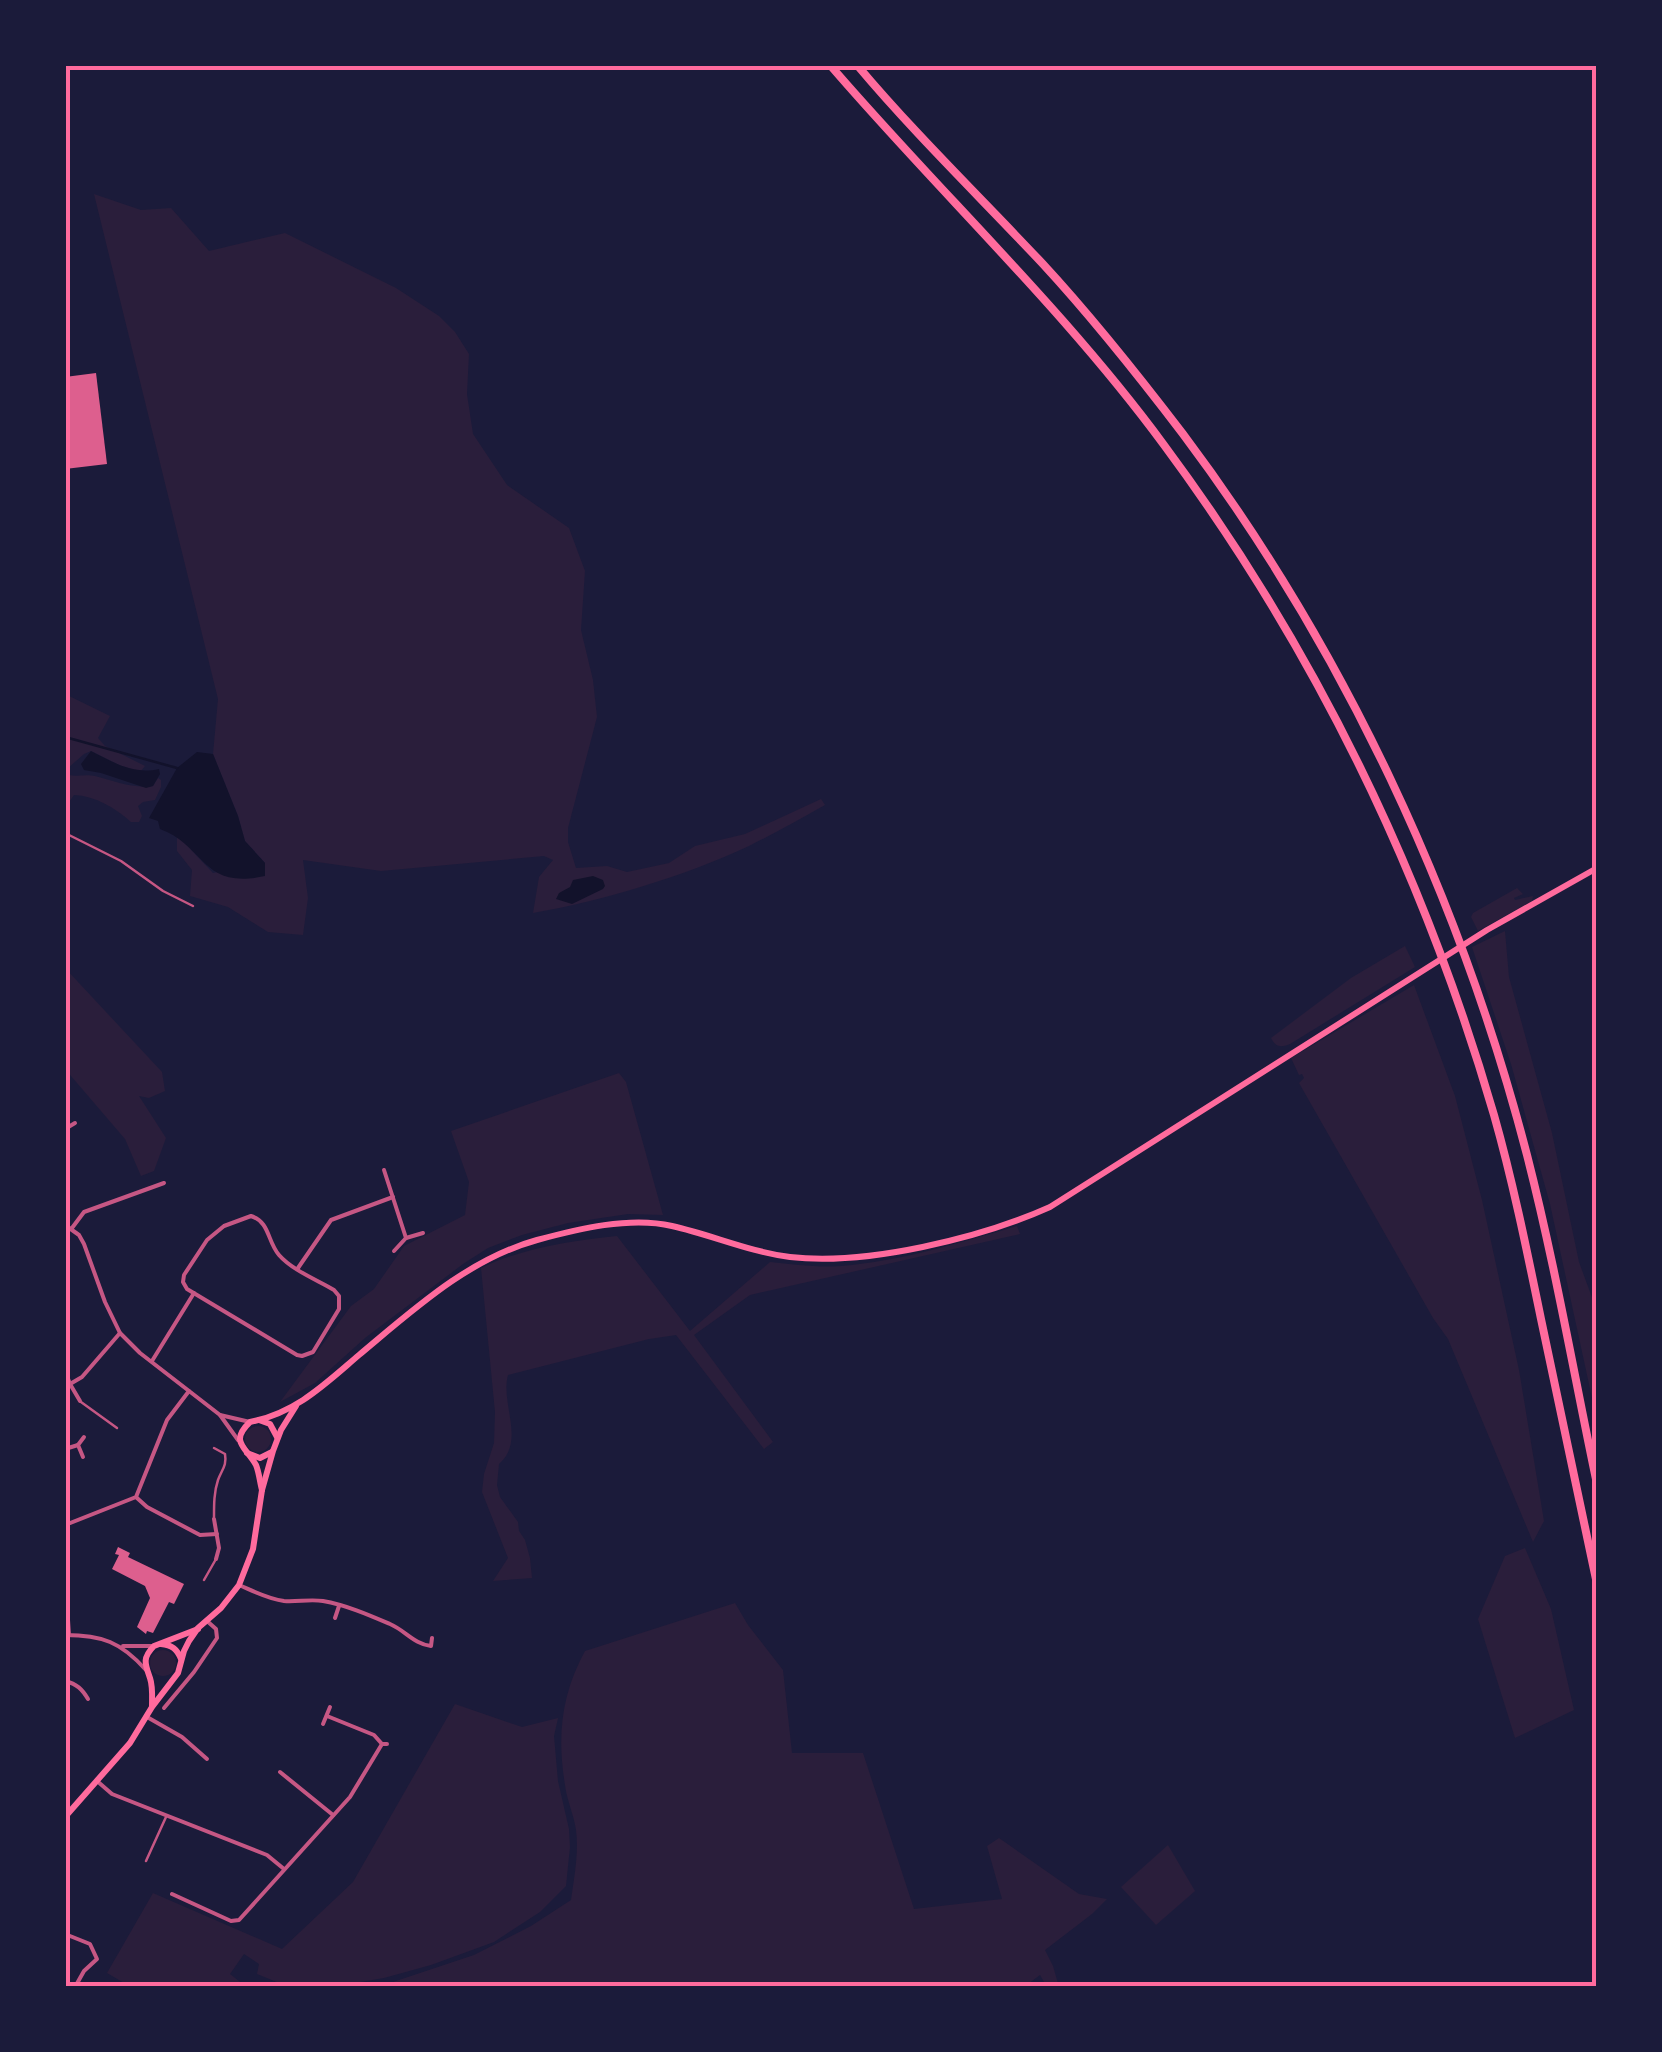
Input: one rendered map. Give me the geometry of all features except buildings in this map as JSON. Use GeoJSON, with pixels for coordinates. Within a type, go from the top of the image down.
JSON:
{"type":"FeatureCollection","features":[{"type":"Feature","properties":{"kind":"highway"},"geometry":{"type":"LineString","coordinates":[[830,65],[1040,294],[1161,440],[1242,557],[1344,735],[1390,829],[1472,1042],[1515,1195],[1597,1584]]}},
{"type":"Feature","properties":{"kind":"highway"},"geometry":{"type":"LineString","coordinates":[[857,65],[1044,266],[1172,420],[1280,579],[1348,698],[1430,870],[1494,1044],[1536,1190],[1597,1484]]}},
{"type":"Feature","properties":{"kind":"main road"},"geometry":{"type":"LineString","coordinates":[[262,1490],[256,1466],[241,1444],[242,1430],[254,1421],[296,1406],[473,1266],[507,1250],[607,1226],[643,1223],[669,1225],[793,1258],[860,1258],[1020,1220],[1050,1206],[1487,930],[1597,868]]}},
{"type":"Feature","properties":{"kind":"main road"},"geometry":{"type":"LineString","coordinates":[[152,1708],[145,1657],[157,1645],[198,1628],[239,1585],[253,1549],[262,1490],[273,1452],[296,1406]]}},
{"type":"Feature","properties":{"kind":"main road"},"geometry":{"type":"LineString","coordinates":[[254,1421],[264,1421],[274,1428],[278,1442]]}},
{"type":"Feature","properties":{"kind":"main road"},"geometry":{"type":"LineString","coordinates":[[246,1453],[260,1458],[273,1452]]}},
{"type":"Feature","properties":{"kind":"main road"},"geometry":{"type":"LineString","coordinates":[[65,1817],[130,1743],[182,1666],[184,1651],[198,1628]]}},
{"type":"Feature","properties":{"kind":"main road"},"geometry":{"type":"LineString","coordinates":[[157,1645],[176,1649],[182,1660]]}},
{"type":"Feature","properties":{"kind":"main road"},"geometry":{"type":"LineString","coordinates":[[148,1673],[161,1681],[174,1678]]}},
{"type":"Feature","properties":{"kind":"street"},"geometry":{"type":"LineString","coordinates":[[65,1130],[76,1123]]}},
{"type":"Feature","properties":{"kind":"street"},"geometry":{"type":"LineString","coordinates":[[384,1170],[406,1238]]}},
{"type":"Feature","properties":{"kind":"street"},"geometry":{"type":"LineString","coordinates":[[146,1176],[151,1188]]}},
{"type":"Feature","properties":{"kind":"street"},"geometry":{"type":"LineString","coordinates":[[72,1228],[84,1212],[164,1183]]}},
{"type":"Feature","properties":{"kind":"street"},"geometry":{"type":"LineString","coordinates":[[298,1268],[331,1220],[393,1197]]}},
{"type":"Feature","properties":{"kind":"street"},"geometry":{"type":"LineString","coordinates":[[251,1216],[264,1224],[278,1255],[298,1268],[334,1290],[340,1302],[313,1352],[302,1356],[187,1289],[183,1282],[206,1240],[224,1226],[251,1216]]}},
{"type":"Feature","properties":{"kind":"street"},"geometry":{"type":"LineString","coordinates":[[65,1225],[84,1244],[120,1333],[220,1415],[241,1444]]}},
{"type":"Feature","properties":{"kind":"street"},"geometry":{"type":"LineString","coordinates":[[394,1250],[406,1238],[423,1233]]}},
{"type":"Feature","properties":{"kind":"street"},"geometry":{"type":"LineString","coordinates":[[152,1362],[194,1293]]}},
{"type":"Feature","properties":{"kind":"street"},"geometry":{"type":"LineString","coordinates":[[70,1384],[82,1377],[120,1333]]}},
{"type":"Feature","properties":{"kind":"street"},"geometry":{"type":"LineString","coordinates":[[65,1371],[80,1402]]}},
{"type":"Feature","properties":{"kind":"street"},"geometry":{"type":"LineString","coordinates":[[65,1525],[136,1497],[167,1420],[189,1391]]}},
{"type":"Feature","properties":{"kind":"street"},"geometry":{"type":"LineString","coordinates":[[220,1415],[254,1421]]}},
{"type":"Feature","properties":{"kind":"street"},"geometry":{"type":"LineString","coordinates":[[65,1450],[78,1445],[84,1437]]}},
{"type":"Feature","properties":{"kind":"street"},"geometry":{"type":"LineString","coordinates":[[78,1445],[83,1457]]}},
{"type":"Feature","properties":{"kind":"street"},"geometry":{"type":"LineString","coordinates":[[136,1497],[200,1534],[217,1534]]}},
{"type":"Feature","properties":{"kind":"street"},"geometry":{"type":"LineString","coordinates":[[214,1519],[219,1548],[216,1559]]}},
{"type":"Feature","properties":{"kind":"street"},"geometry":{"type":"LineString","coordinates":[[65,1575],[67,1635],[90,1635],[130,1648],[157,1645]]}},
{"type":"Feature","properties":{"kind":"street"},"geometry":{"type":"LineString","coordinates":[[239,1585],[275,1599],[339,1606],[396,1626],[420,1644],[431,1646],[432,1638]]}},
{"type":"Feature","properties":{"kind":"street"},"geometry":{"type":"LineString","coordinates":[[335,1618],[339,1606]]}},
{"type":"Feature","properties":{"kind":"street"},"geometry":{"type":"LineString","coordinates":[[164,1708],[217,1638],[216,1629],[207,1621]]}},
{"type":"Feature","properties":{"kind":"street"},"geometry":{"type":"LineString","coordinates":[[118,1645],[148,1673]]}},
{"type":"Feature","properties":{"kind":"street"},"geometry":{"type":"LineString","coordinates":[[65,1681],[83,1690],[88,1699]]}},
{"type":"Feature","properties":{"kind":"street"},"geometry":{"type":"LineString","coordinates":[[323,1724],[330,1707]]}},
{"type":"Feature","properties":{"kind":"street"},"geometry":{"type":"LineString","coordinates":[[147,1716],[182,1736],[208,1759]]}},
{"type":"Feature","properties":{"kind":"street"},"geometry":{"type":"LineString","coordinates":[[172,1894],[231,1921],[239,1920],[334,1815],[384,1744],[374,1734],[327,1716]]}},
{"type":"Feature","properties":{"kind":"street"},"geometry":{"type":"LineString","coordinates":[[280,1772],[334,1815]]}},
{"type":"Feature","properties":{"kind":"street"},"geometry":{"type":"LineString","coordinates":[[97,1781],[112,1794],[267,1854],[284,1870]]}},
{"type":"Feature","properties":{"kind":"street"},"geometry":{"type":"LineString","coordinates":[[65,1934],[90,1944],[98,1960],[84,1971],[75,1987]]}},
{"type":"Feature","properties":{"kind":"lane"},"geometry":{"type":"LineString","coordinates":[[65,833],[194,906]]}},
{"type":"Feature","properties":{"kind":"lane"},"geometry":{"type":"LineString","coordinates":[[80,1402],[117,1428]]}},
{"type":"Feature","properties":{"kind":"lane"},"geometry":{"type":"LineString","coordinates":[[214,1448],[225,1454],[227,1462],[218,1480],[214,1519]]}},
{"type":"Feature","properties":{"kind":"lane"},"geometry":{"type":"LineString","coordinates":[[204,1580],[216,1559]]}},
{"type":"Feature","properties":{"kind":"lane"},"geometry":{"type":"LineString","coordinates":[[146,1861],[166,1816]]}},
{"type":"Feature","properties":{"kind":"shaded area"},"geometry":{"type":"Polygon","coordinates":[[[94,194],[141,210],[171,208],[209,251],[285,233],[396,288],[439,316],[455,332],[469,354],[467,394],[473,434],[507,485],[569,528],[585,571],[581,630],[597,717],[568,828],[576,868],[607,866],[627,872],[669,863],[695,846],[745,834],[821,799],[825,805],[749,846],[671,877],[533,913],[539,877],[553,860],[544,856],[381,871],[303,860],[308,898],[303,935],[268,932],[228,907],[190,896],[192,870],[177,851],[177,835],[213,873],[265,863],[245,841],[213,754],[218,699],[94,194]]]}},
{"type":"Feature","properties":{"kind":"shaded area"},"geometry":{"type":"Polygon","coordinates":[[[65,694],[110,716],[98,738],[105,746],[145,766],[140,772],[91,751],[68,768],[69,775],[95,776],[138,786],[153,786],[158,778],[161,780],[155,800],[138,806],[142,816],[139,822],[131,822],[105,804],[82,796],[74,795],[65,808],[65,694]]]}},
{"type":"Feature","properties":{"kind":"shaded area"},"geometry":{"type":"Polygon","coordinates":[[[91,751],[132,769],[159,769],[160,774],[153,786],[146,788],[84,770],[81,764],[91,751]]]}},
{"type":"Feature","properties":{"kind":"shaded area"},"geometry":{"type":"Polygon","coordinates":[[[197,752],[213,754],[245,841],[265,863],[265,876],[244,879],[216,872],[187,845],[160,829],[158,821],[149,818],[177,768],[197,752]]]}},
{"type":"Feature","properties":{"kind":"shaded area"},"geometry":{"type":"Polygon","coordinates":[[[593,876],[603,880],[603,889],[572,904],[556,899],[573,880],[593,876]]]}},
{"type":"Feature","properties":{"kind":"shaded area"},"geometry":{"type":"Polygon","coordinates":[[[1517,888],[1523,894],[1515,900],[1533,896],[1532,901],[1478,931],[1473,913],[1517,888]]]}},
{"type":"Feature","properties":{"kind":"shaded area"},"geometry":{"type":"Polygon","coordinates":[[[1505,931],[1509,977],[1552,1133],[1579,1262],[1597,1311],[1597,1421],[1550,1204],[1511,1064],[1472,947],[1505,931]]]}},
{"type":"Feature","properties":{"kind":"shaded area"},"geometry":{"type":"Polygon","coordinates":[[[1405,946],[1415,967],[1290,1044],[1279,1046],[1273,1041],[1271,1038],[1351,978],[1405,946]]]}},
{"type":"Feature","properties":{"kind":"shaded area"},"geometry":{"type":"Polygon","coordinates":[[[65,968],[162,1072],[165,1091],[149,1098],[139,1096],[166,1138],[154,1171],[141,1176],[125,1139],[65,1069],[65,968]]]}},
{"type":"Feature","properties":{"kind":"shaded area"},"geometry":{"type":"Polygon","coordinates":[[[1414,985],[1455,1096],[1519,1370],[1544,1521],[1533,1542],[1448,1339],[1299,1083],[1304,1078],[1291,1058],[1414,985]]]}},
{"type":"Feature","properties":{"kind":"shaded area"},"geometry":{"type":"Polygon","coordinates":[[[619,1073],[626,1082],[663,1215],[628,1214],[568,1223],[488,1248],[365,1338],[315,1383],[280,1402],[351,1306],[374,1289],[404,1246],[465,1215],[469,1182],[451,1131],[619,1073]]]}},
{"type":"Feature","properties":{"kind":"shaded area"},"geometry":{"type":"Polygon","coordinates":[[[1017,1226],[1020,1234],[750,1295],[694,1335],[773,1442],[764,1449],[676,1335],[508,1375],[511,1444],[499,1464],[497,1485],[525,1540],[532,1578],[493,1581],[508,1558],[482,1492],[494,1443],[495,1412],[481,1268],[547,1246],[617,1236],[690,1331],[770,1262],[863,1264],[1017,1226]]]}},
{"type":"Feature","properties":{"kind":"shaded area"},"geometry":{"type":"Polygon","coordinates":[[[258,1426],[267,1430],[271,1439],[267,1448],[258,1452],[249,1448],[245,1439],[249,1430],[258,1426]]]}},
{"type":"Feature","properties":{"kind":"shaded area"},"geometry":{"type":"Polygon","coordinates":[[[1525,1548],[1551,1609],[1574,1710],[1515,1738],[1478,1619],[1505,1556],[1525,1548]]]}},
{"type":"Feature","properties":{"kind":"shaded area"},"geometry":{"type":"Polygon","coordinates":[[[735,1603],[783,1670],[792,1753],[863,1753],[914,1909],[1002,1899],[987,1846],[999,1838],[1079,1894],[1107,1899],[1045,1950],[1059,1987],[1047,1987],[1040,1975],[1024,1987],[378,1987],[474,1955],[571,1900],[577,1839],[565,1785],[561,1733],[566,1700],[585,1651],[735,1603]]]}},
{"type":"Feature","properties":{"kind":"shaded area"},"geometry":{"type":"Polygon","coordinates":[[[163,1650],[172,1654],[176,1663],[172,1672],[163,1676],[154,1672],[150,1663],[154,1654],[163,1650]]]}},
{"type":"Feature","properties":{"kind":"shaded area"},"geometry":{"type":"Polygon","coordinates":[[[455,1704],[522,1727],[558,1718],[554,1736],[558,1781],[570,1847],[566,1886],[540,1912],[494,1942],[431,1965],[343,1985],[289,1987],[257,1974],[259,1964],[244,1954],[230,1974],[243,1987],[131,1987],[107,1973],[153,1893],[282,1949],[353,1882],[455,1704]]]}},
{"type":"Feature","properties":{"kind":"shaded area"},"geometry":{"type":"Polygon","coordinates":[[[1168,1845],[1195,1891],[1156,1925],[1121,1887],[1168,1845]]]}},
{"type":"Feature","properties":{"kind":"waterway"},"geometry":{"type":"LineString","coordinates":[[65,737],[177,768]]}}]}
